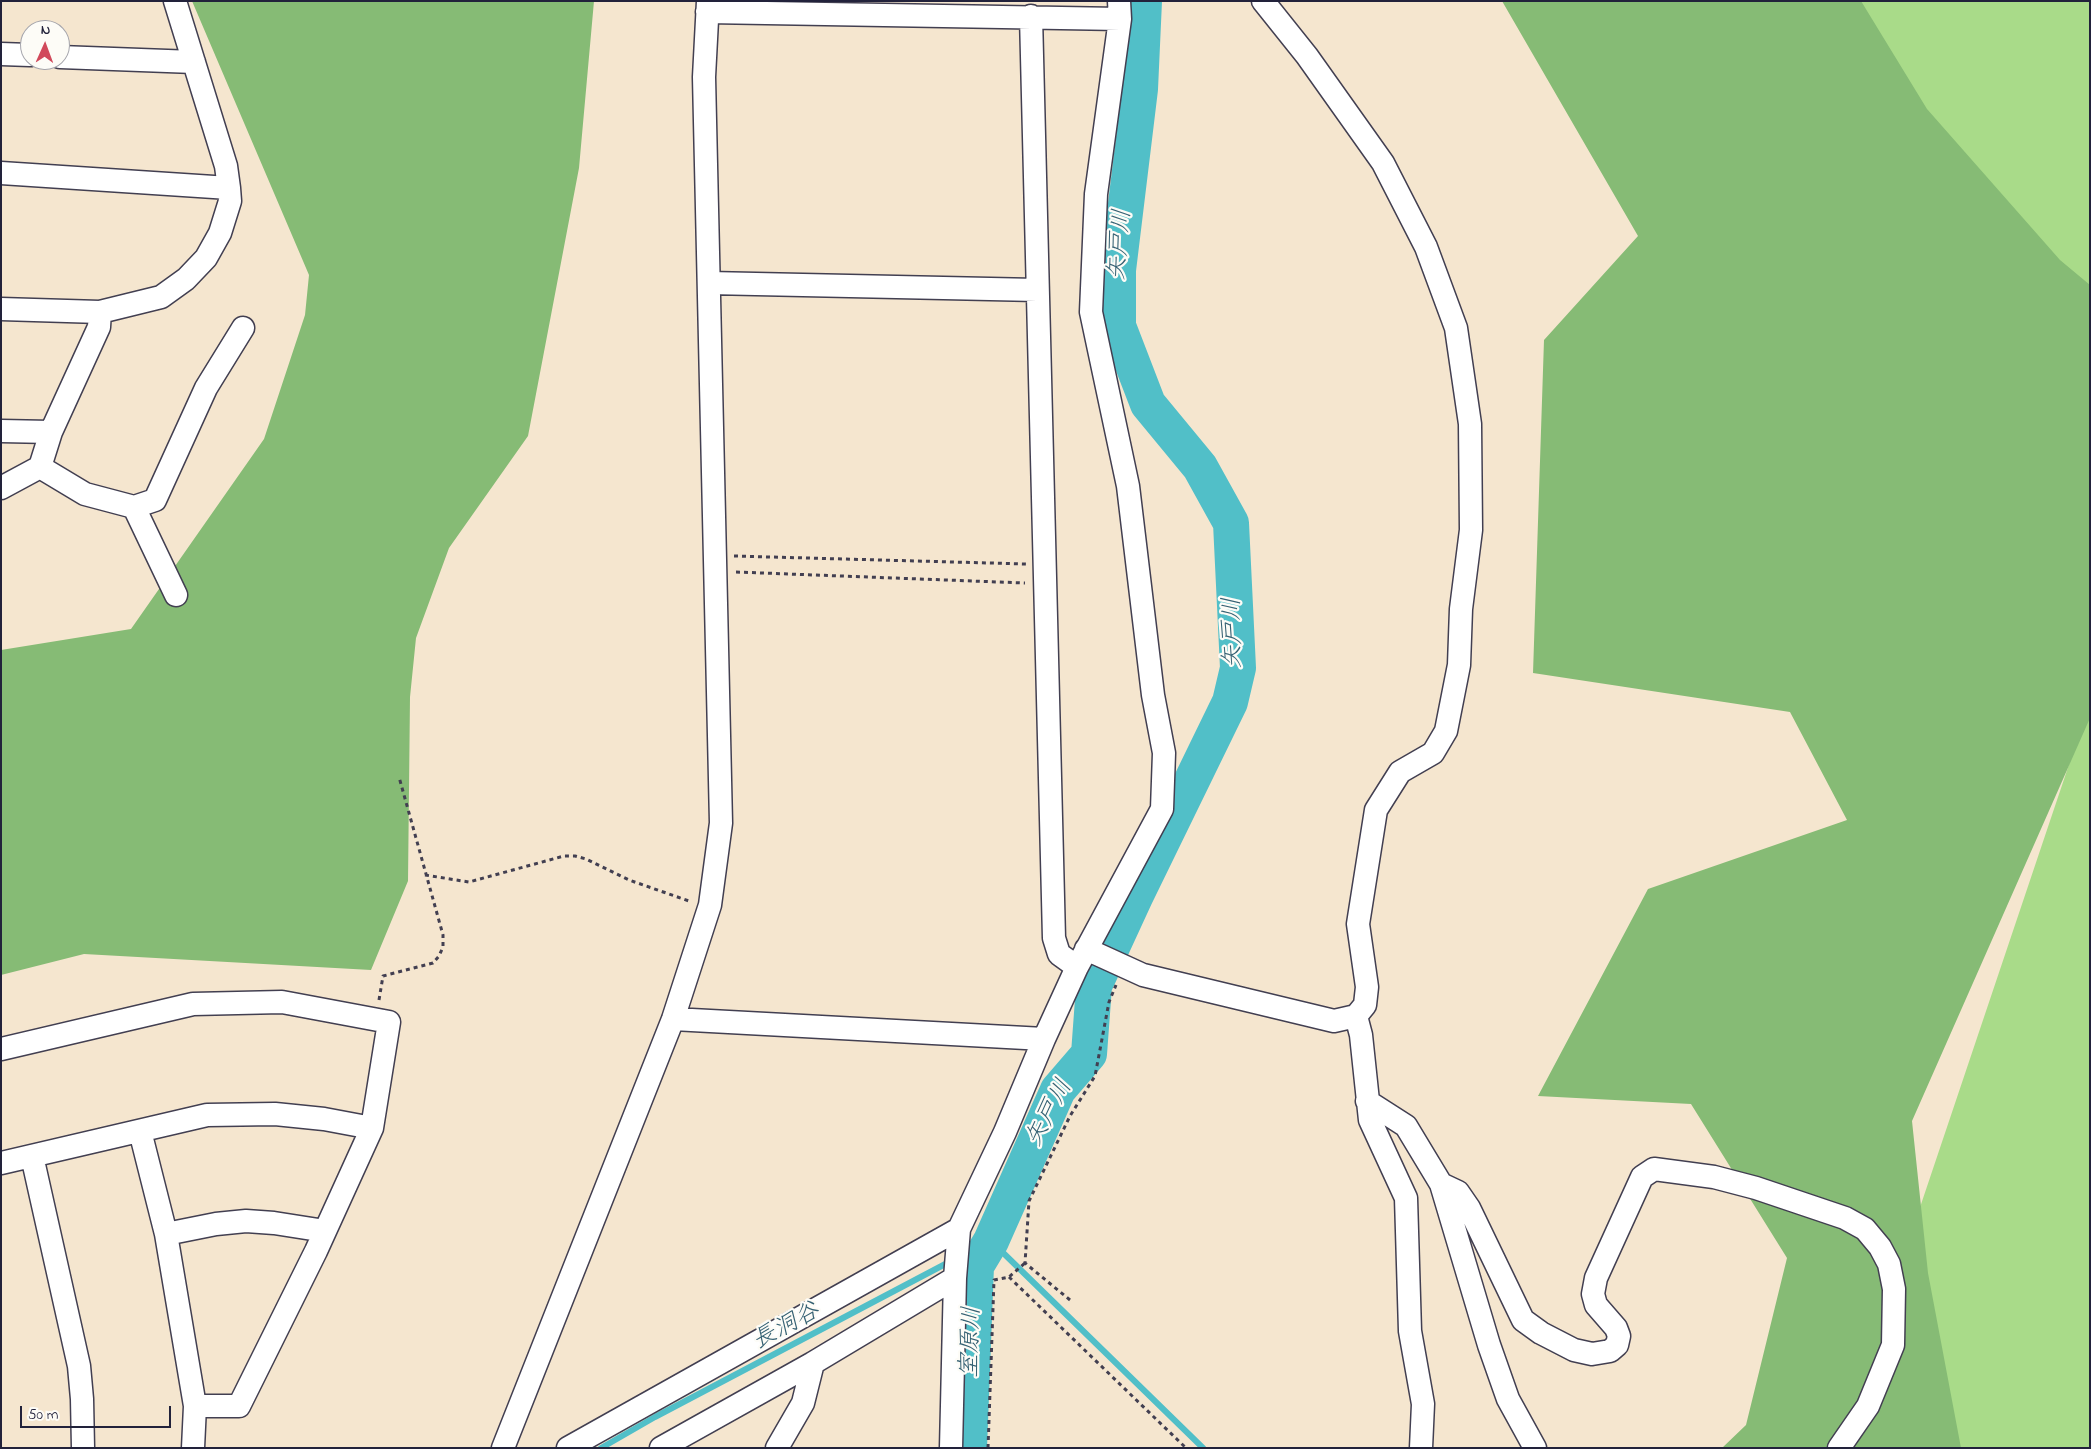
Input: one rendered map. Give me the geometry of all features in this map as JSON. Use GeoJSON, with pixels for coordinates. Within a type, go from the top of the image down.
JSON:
{"type":"FeatureCollection","features":[{"type":"Feature","properties":{"kind":"street"},"geometry":{"type":"LineString","coordinates":[[1,309],[100,312],[161,297],[186,280],[206,258],[220,232],[230,201],[229,188],[226,166],[175,1]]}},
{"type":"Feature","properties":{"kind":"street"},"geometry":{"type":"LineString","coordinates":[[1031,16],[1054,938],[1059,954],[1122,966],[1144,975],[1334,1021],[1356,1016],[1365,1005],[1367,986],[1358,924],[1376,810],[1400,772],[1433,753],[1446,731],[1459,665],[1461,609],[1471,530],[1470,424],[1456,328],[1426,247],[1383,163],[1307,56],[1263,1]]}},
{"type":"Feature","properties":{"kind":"street"},"geometry":{"type":"LineString","coordinates":[[503,1448],[673,1019],[710,905],[721,823],[704,77],[708,6],[946,8],[1031,16],[1120,10],[1096,194],[1091,312],[1128,486],[1153,695],[1164,753],[1162,809],[1081,958],[958,1237],[955,1278],[951,1448]]}},
{"type":"Feature","properties":{"kind":"street"},"geometry":{"type":"LineString","coordinates":[[1,54],[20,55]]}},
{"type":"Feature","properties":{"kind":"street"},"geometry":{"type":"LineString","coordinates":[[70,57],[194,62]]}},
{"type":"Feature","properties":{"kind":"street"},"geometry":{"type":"LineString","coordinates":[[1,173],[229,188]]}},
{"type":"Feature","properties":{"kind":"street"},"geometry":{"type":"LineString","coordinates":[[709,283],[1037,290]]}},
{"type":"Feature","properties":{"kind":"street"},"geometry":{"type":"LineString","coordinates":[[1,488],[40,467],[50,432],[99,327],[100,312]]}},
{"type":"Feature","properties":{"kind":"street"},"geometry":{"type":"LineString","coordinates":[[40,467],[85,494],[134,507],[154,500],[206,388],[243,328]]}},
{"type":"Feature","properties":{"kind":"street"},"geometry":{"type":"LineString","coordinates":[[1,431],[50,432]]}},
{"type":"Feature","properties":{"kind":"street"},"geometry":{"type":"LineString","coordinates":[[134,507],[176,595]]}},
{"type":"Feature","properties":{"kind":"street"},"geometry":{"type":"LineString","coordinates":[[1,1048],[193,1004],[282,1002],[390,1022],[372,1128],[325,1231],[239,1406],[195,1406]]}},
{"type":"Feature","properties":{"kind":"street"},"geometry":{"type":"LineString","coordinates":[[1356,1016],[1361,1035],[1370,1120],[1406,1198],[1410,1330],[1423,1404],[1421,1448]]}},
{"type":"Feature","properties":{"kind":"street"},"geometry":{"type":"LineString","coordinates":[[673,1019],[1044,1039]]}},
{"type":"Feature","properties":{"kind":"street"},"geometry":{"type":"LineString","coordinates":[[1367,1101],[1406,1126],[1441,1184],[1486,1336],[1508,1398],[1535,1448]]}},
{"type":"Feature","properties":{"kind":"street"},"geometry":{"type":"LineString","coordinates":[[1,1163],[207,1115],[245,1113],[324,1119],[372,1128]]}},
{"type":"Feature","properties":{"kind":"street"},"geometry":{"type":"LineString","coordinates":[[140,1131],[166,1234],[195,1406],[193,1448]]}},
{"type":"Feature","properties":{"kind":"street"},"geometry":{"type":"LineString","coordinates":[[32,1156],[79,1366],[83,1448]]}},
{"type":"Feature","properties":{"kind":"street"},"geometry":{"type":"LineString","coordinates":[[1441,1184],[1458,1192],[1469,1208],[1522,1320],[1540,1333],[1574,1350],[1592,1354],[1610,1351],[1617,1345],[1619,1336],[1616,1328],[1596,1305],[1593,1294],[1596,1278],[1642,1178],[1654,1169],[1714,1177],[1756,1188],[1845,1218],[1865,1229],[1880,1247],[1889,1264],[1894,1289],[1893,1345],[1868,1406],[1839,1448]]}},
{"type":"Feature","properties":{"kind":"street"},"geometry":{"type":"LineString","coordinates":[[166,1234],[216,1224],[246,1221],[274,1223],[325,1231]]}},
{"type":"Feature","properties":{"kind":"street"},"geometry":{"type":"LineString","coordinates":[[568,1448],[958,1237]]}},
{"type":"Feature","properties":{"kind":"street"},"geometry":{"type":"LineString","coordinates":[[661,1448],[813,1363],[955,1278]]}},
{"type":"Feature","properties":{"kind":"street"},"geometry":{"type":"LineString","coordinates":[[777,1448],[803,1403],[813,1363]]}},
{"type":"Feature","properties":{"kind":"path"},"geometry":{"type":"LineString","coordinates":[[716,563],[1044,574]]}},
{"type":"Feature","properties":{"kind":"path"},"geometry":{"type":"LineString","coordinates":[[716,563],[1044,574]]}},
{"type":"Feature","properties":{"kind":"path"},"geometry":{"type":"LineString","coordinates":[[375,1018],[383,976],[433,963],[441,952],[443,935],[399,777]]}},
{"type":"Feature","properties":{"kind":"path"},"geometry":{"type":"LineString","coordinates":[[425,875],[469,882],[564,856],[575,856],[629,880],[694,903],[710,905]]}},
{"type":"Feature","properties":{"kind":"path"},"geometry":{"type":"LineString","coordinates":[[988,1448],[994,1280],[1009,1278],[1025,1263],[1029,1201],[1070,1116],[1095,1076],[1109,1002],[1122,966]]}},
{"type":"Feature","properties":{"kind":"path"},"geometry":{"type":"LineString","coordinates":[[1025,1263],[1070,1300]]}},
{"type":"Feature","properties":{"kind":"path"},"geometry":{"type":"LineString","coordinates":[[1009,1278],[1186,1448]]}},
{"type":"Feature","properties":{"kind":"green space"},"geometry":{"type":"Polygon","coordinates":[[[192,1],[594,1],[579,168],[528,436],[449,548],[416,638],[410,697],[408,881],[371,970],[84,954],[1,975],[1,650],[131,629],[264,439],[305,315],[309,275],[192,1]]]}},
{"type":"Feature","properties":{"kind":"green space"},"geometry":{"type":"Polygon","coordinates":[[[1502,1],[1861,1],[1927,109],[2060,260],[2090,285],[2090,718],[1912,1121],[1928,1273],[1961,1448],[1722,1448],[1746,1425],[1787,1258],[1691,1104],[1538,1096],[1648,889],[1847,820],[1790,712],[1533,673],[1544,340],[1638,236],[1502,1]]]}},
{"type":"Feature","properties":{"kind":"green space"},"geometry":{"type":"Polygon","coordinates":[[[1832,1],[2090,1],[2090,391],[1832,1]]]}},
{"type":"Feature","properties":{"kind":"green space"},"geometry":{"type":"Polygon","coordinates":[[[2090,702],[2090,1448],[1925,1448],[1908,1243],[2090,702]]]}},
{"type":"Feature","properties":{"kind":"waterway","name":"矢戸川"},"geometry":{"type":"LineString","coordinates":[[969,1448],[976,1266],[991,1241],[1058,1090],[1089,1054],[1094,986],[1230,702],[1238,668],[1231,523],[1200,467],[1148,404],[1118,326],[1118,270],[1140,89],[1144,1]]}},
{"type":"Feature","properties":{"kind":"waterway"},"geometry":{"type":"LineString","coordinates":[[962,1256],[991,1241],[1203,1448]]}},
{"type":"Feature","properties":{"kind":"waterway","name":"長洞谷"},"geometry":{"type":"LineString","coordinates":[[601,1448],[655,1417],[951,1261]]}},
{"type":"Feature","properties":{"kind":"water label","name":"室原川"},"geometry":{"type":"Point","coordinates":[973,1342]}}]}
